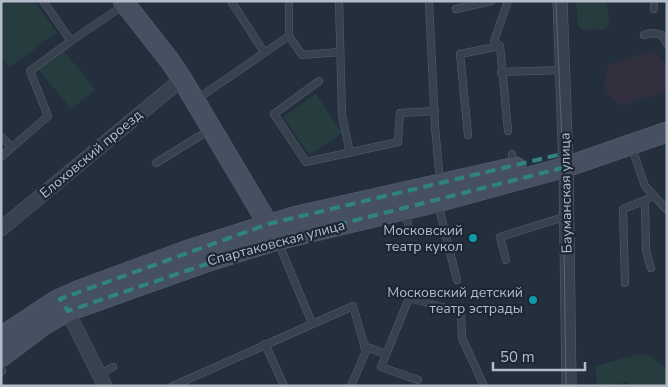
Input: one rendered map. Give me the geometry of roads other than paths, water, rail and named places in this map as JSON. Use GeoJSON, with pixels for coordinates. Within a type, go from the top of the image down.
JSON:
{"type":"FeatureCollection","features":[{"type":"Feature","properties":{"kind":"main road"},"geometry":{"type":"LineString","coordinates":[[124,3],[182,79],[273,232]]}},
{"type":"Feature","properties":{"kind":"main road"},"geometry":{"type":"LineString","coordinates":[[566,160],[667,118]]}},
{"type":"Feature","properties":{"kind":"main road"},"geometry":{"type":"LineString","coordinates":[[566,160],[631,145],[667,132]]}},
{"type":"Feature","properties":{"kind":"main road","name":"Спартаковская улица"},"geometry":{"type":"LineString","coordinates":[[273,232],[406,219],[439,193],[514,161],[566,160]]}},
{"type":"Feature","properties":{"kind":"main road","name":"Спартаковская улица"},"geometry":{"type":"LineString","coordinates":[[1,337],[64,305],[206,262],[273,232],[439,193],[566,160]]}},
{"type":"Feature","properties":{"kind":"main road","name":"Спартаковская улица"},"geometry":{"type":"LineString","coordinates":[[1,358],[45,324],[64,305]]}},
{"type":"Feature","properties":{"kind":"street","name":"Бауманская улица"},"geometry":{"type":"LineString","coordinates":[[560,1],[566,160],[568,386]]}},
{"type":"Feature","properties":{"kind":"street","name":"Елоховский проезд"},"geometry":{"type":"LineString","coordinates":[[1,230],[182,79]]}},
{"type":"Feature","properties":{"kind":"street"},"geometry":{"type":"LineString","coordinates":[[64,305],[102,380]]}},
{"type":"Feature","properties":{"kind":"lane"},"geometry":{"type":"LineString","coordinates":[[43,1],[71,40]]}},
{"type":"Feature","properties":{"kind":"lane"},"geometry":{"type":"LineString","coordinates":[[231,1],[264,52]]}},
{"type":"Feature","properties":{"kind":"lane"},"geometry":{"type":"LineString","coordinates":[[339,1],[342,116],[350,153]]}},
{"type":"Feature","properties":{"kind":"lane"},"geometry":{"type":"LineString","coordinates":[[429,1],[439,193],[457,280]]}},
{"type":"Feature","properties":{"kind":"lane"},"geometry":{"type":"LineString","coordinates":[[456,9],[491,1]]}},
{"type":"Feature","properties":{"kind":"lane"},"geometry":{"type":"LineString","coordinates":[[508,1],[494,41],[500,46],[508,131]]}},
{"type":"Feature","properties":{"kind":"lane"},"geometry":{"type":"LineString","coordinates":[[1,156],[48,116],[30,71],[124,3]]}},
{"type":"Feature","properties":{"kind":"lane"},"geometry":{"type":"LineString","coordinates":[[289,4],[289,36],[302,55],[340,52]]}},
{"type":"Feature","properties":{"kind":"lane"},"geometry":{"type":"LineString","coordinates":[[644,34],[662,35],[667,44]]}},
{"type":"Feature","properties":{"kind":"lane"},"geometry":{"type":"LineString","coordinates":[[194,100],[289,36]]}},
{"type":"Feature","properties":{"kind":"lane"},"geometry":{"type":"LineString","coordinates":[[468,136],[460,54],[500,46]]}},
{"type":"Feature","properties":{"kind":"lane"},"geometry":{"type":"LineString","coordinates":[[502,72],[562,70]]}},
{"type":"Feature","properties":{"kind":"lane"},"geometry":{"type":"LineString","coordinates":[[319,81],[274,114],[306,162],[398,142],[400,113],[434,112]]}},
{"type":"Feature","properties":{"kind":"lane"},"geometry":{"type":"LineString","coordinates":[[156,162],[211,128]]}},
{"type":"Feature","properties":{"kind":"lane"},"geometry":{"type":"LineString","coordinates":[[1,137],[12,147]]}},
{"type":"Feature","properties":{"kind":"lane"},"geometry":{"type":"LineString","coordinates":[[631,145],[645,186],[665,206]]}},
{"type":"Feature","properties":{"kind":"lane"},"geometry":{"type":"LineString","coordinates":[[625,283],[623,209],[645,201],[653,195]]}},
{"type":"Feature","properties":{"kind":"lane"},"geometry":{"type":"LineString","coordinates":[[645,201],[646,251],[651,268]]}},
{"type":"Feature","properties":{"kind":"lane"},"geometry":{"type":"LineString","coordinates":[[506,260],[500,237],[567,216]]}},
{"type":"Feature","properties":{"kind":"lane"},"geometry":{"type":"LineString","coordinates":[[273,232],[312,323]]}},
{"type":"Feature","properties":{"kind":"lane"},"geometry":{"type":"LineString","coordinates":[[418,380],[381,367],[409,298],[461,312],[462,338],[484,386]]}},
{"type":"Feature","properties":{"kind":"lane"},"geometry":{"type":"LineString","coordinates":[[174,386],[312,323],[354,306],[366,351],[351,386]]}},
{"type":"Feature","properties":{"kind":"lane"},"geometry":{"type":"LineString","coordinates":[[265,344],[284,386]]}},
{"type":"Feature","properties":{"kind":"lane"},"geometry":{"type":"LineString","coordinates":[[364,346],[386,354]]}},
{"type":"Feature","properties":{"kind":"lane"},"geometry":{"type":"LineString","coordinates":[[102,380],[113,367]]}},
{"type":"Feature","properties":{"kind":"tram line"},"geometry":{"type":"LineString","coordinates":[[556,1],[563,167],[566,386]]}},
{"type":"Feature","properties":{"kind":"place","name":"Московский театр кукол"},"geometry":{"type":"Point","coordinates":[473,238]}},
{"type":"Feature","properties":{"kind":"place","name":"Московский детский театр эстрады"},"geometry":{"type":"Point","coordinates":[533,300]}}]}
